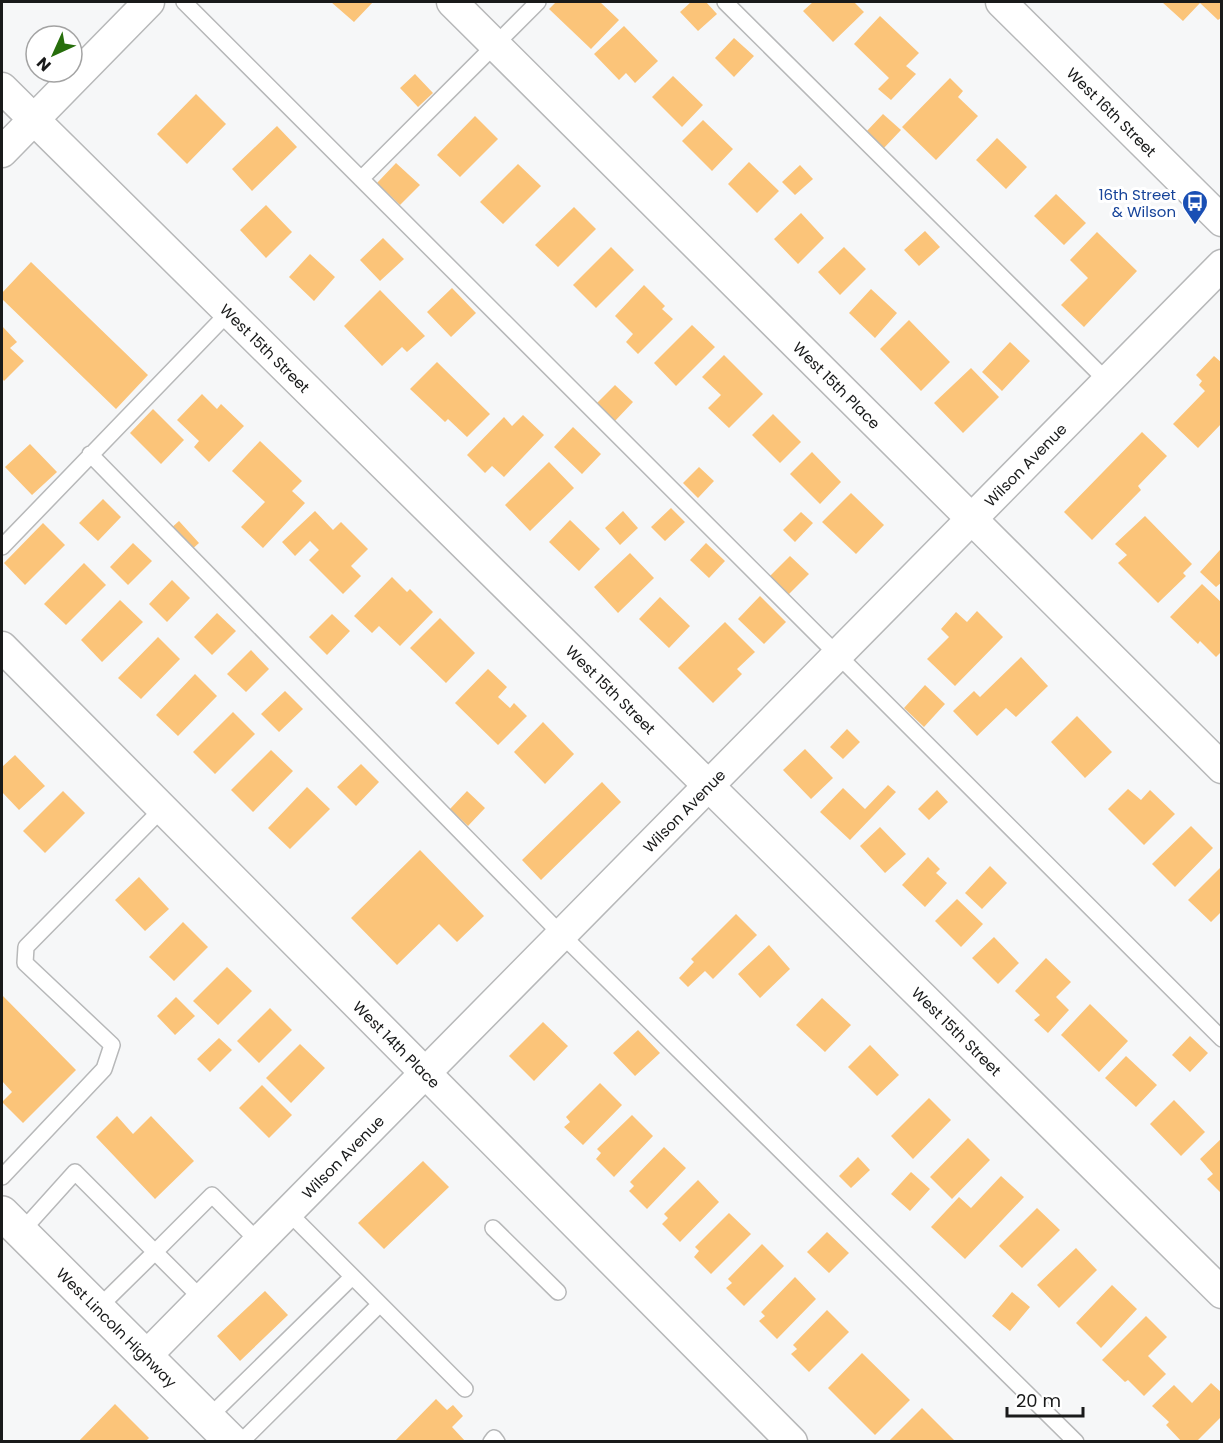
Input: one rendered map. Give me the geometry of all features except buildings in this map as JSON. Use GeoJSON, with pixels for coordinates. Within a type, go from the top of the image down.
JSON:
{"type":"FeatureCollection","features":[{"type":"Feature","properties":{"kind":"main road","name":"West Lincoln Highway"},"geometry":{"type":"LineString","coordinates":[[11,1222],[232,1442]]}},
{"type":"Feature","properties":{"kind":"street"},"geometry":{"type":"LineString","coordinates":[[2,152],[149,2]]}},
{"type":"Feature","properties":{"kind":"street","name":"West 15th Place"},"geometry":{"type":"LineString","coordinates":[[452,2],[1221,768]]}},
{"type":"Feature","properties":{"kind":"street","name":"West 16th Street"},"geometry":{"type":"LineString","coordinates":[[1001,2],[1221,221]]}},
{"type":"Feature","properties":{"kind":"street","name":"West 15th Street"},"geometry":{"type":"LineString","coordinates":[[2,88],[1221,1293]]}},
{"type":"Feature","properties":{"kind":"street","name":"Wilson Avenue"},"geometry":{"type":"LineString","coordinates":[[146,1356],[1221,265]]}},
{"type":"Feature","properties":{"kind":"street","name":"West 14th Place"},"geometry":{"type":"LineString","coordinates":[[2,647],[792,1442]]}},
{"type":"Feature","properties":{"kind":"lane"},"geometry":{"type":"LineString","coordinates":[[184,2],[1221,1039]]}},
{"type":"Feature","properties":{"kind":"lane"},"geometry":{"type":"LineString","coordinates":[[362,178],[538,2]]}},
{"type":"Feature","properties":{"kind":"lane"},"geometry":{"type":"LineString","coordinates":[[725,2],[1107,381]]}},
{"type":"Feature","properties":{"kind":"lane"},"geometry":{"type":"LineString","coordinates":[[2,547],[229,312]]}},
{"type":"Feature","properties":{"kind":"lane"},"geometry":{"type":"LineString","coordinates":[[90,454],[561,934],[1076,1442]]}},
{"type":"Feature","properties":{"kind":"lane"},"geometry":{"type":"LineString","coordinates":[[2,1177],[104,1069],[112,1045],[26,963],[26,947],[162,809]]}},
{"type":"Feature","properties":{"kind":"lane"},"geometry":{"type":"LineString","coordinates":[[11,1222],[75,1172],[202,1299]]}},
{"type":"Feature","properties":{"kind":"lane"},"geometry":{"type":"LineString","coordinates":[[98,1308],[212,1195],[259,1242]]}},
{"type":"Feature","properties":{"kind":"lane"},"geometry":{"type":"LineString","coordinates":[[288,1212],[465,1389]]}},
{"type":"Feature","properties":{"kind":"lane"},"geometry":{"type":"LineString","coordinates":[[493,1228],[558,1292]]}},
{"type":"Feature","properties":{"kind":"lane"},"geometry":{"type":"LineString","coordinates":[[208,1418],[352,1277]]}},
{"type":"Feature","properties":{"kind":"lane"},"geometry":{"type":"LineString","coordinates":[[241,1442],[380,1304]]}},
{"type":"Feature","properties":{"kind":"lane"},"geometry":{"type":"LineString","coordinates":[[491,1442],[494,1438],[497,1442]]}},
{"type":"Feature","properties":{"kind":"place","name":"16th Street & Wilson"},"geometry":{"type":"Point","coordinates":[1195,226]}}]}
